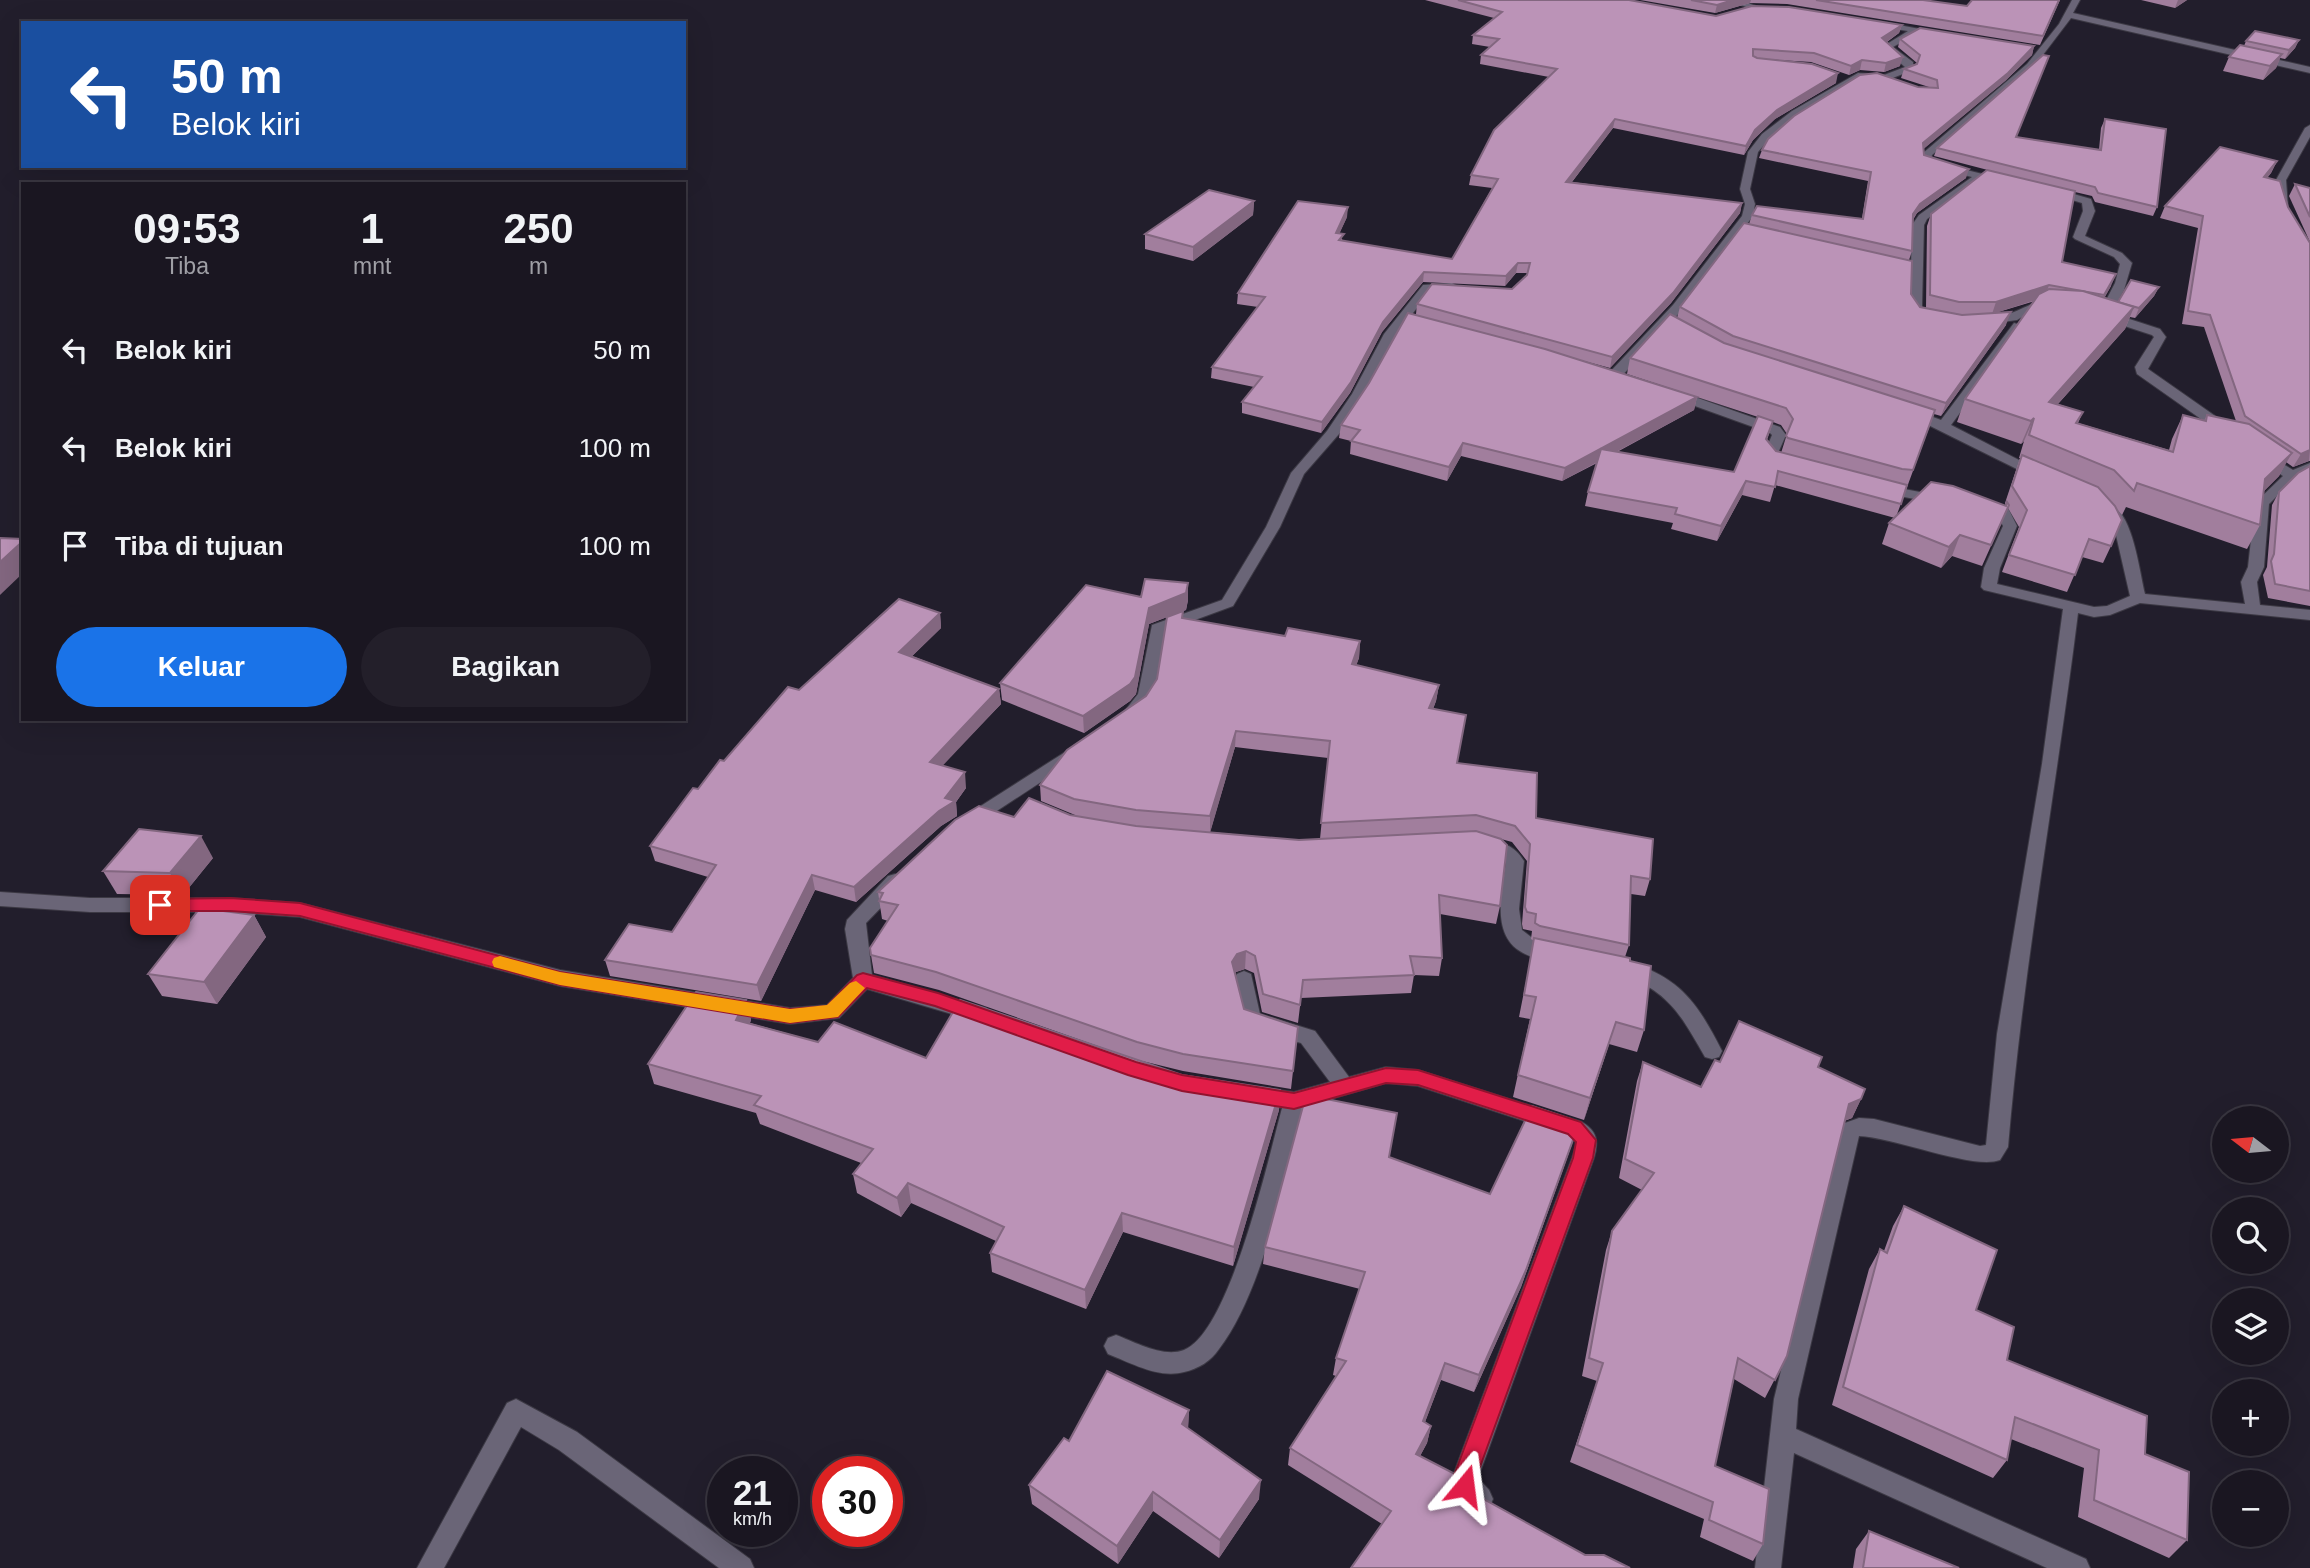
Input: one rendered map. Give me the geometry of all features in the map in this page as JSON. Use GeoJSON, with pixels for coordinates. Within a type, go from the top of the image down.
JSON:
{"type":"FeatureCollection","features":[{"type":"Feature","properties":{"kind":"street"},"geometry":{"type":"LineString","coordinates":[[1731,0],[1760,9]]}},
{"type":"Feature","properties":{"kind":"street"},"geometry":{"type":"LineString","coordinates":[[2021,184],[1928,162],[1927,154],[2010,85],[2044,51],[2070,15],[2076,0]]}},
{"type":"Feature","properties":{"kind":"street"},"geometry":{"type":"LineString","coordinates":[[1733,14],[1774,9]]}},
{"type":"Feature","properties":{"kind":"street"},"geometry":{"type":"LineString","coordinates":[[2070,15],[2310,70]]}},
{"type":"Feature","properties":{"kind":"street"},"geometry":{"type":"LineString","coordinates":[[1865,22],[1943,34]]}},
{"type":"Feature","properties":{"kind":"street"},"geometry":{"type":"LineString","coordinates":[[1885,78],[1910,66],[1888,46],[1917,30]]}},
{"type":"Feature","properties":{"kind":"street"},"geometry":{"type":"LineString","coordinates":[[2031,48],[2044,51]]}},
{"type":"Feature","properties":{"kind":"street"},"geometry":{"type":"LineString","coordinates":[[1614,376],[1665,320],[1750,210],[1745,193],[1753,152],[1766,136],[1795,113],[1863,74],[1908,86]]}},
{"type":"Feature","properties":{"kind":"street"},"geometry":{"type":"LineString","coordinates":[[1836,77],[1849,81]]}},
{"type":"Feature","properties":{"kind":"street"},"geometry":{"type":"LineString","coordinates":[[2288,216],[2280,195],[2281,180],[2310,128]]}},
{"type":"Feature","properties":{"kind":"street"},"geometry":{"type":"LineString","coordinates":[[1945,319],[1917,311],[1918,225],[1923,217],[1980,176]]}},
{"type":"Feature","properties":{"kind":"street"},"geometry":{"type":"LineString","coordinates":[[2035,187],[2087,201],[2089,211],[2079,237],[2118,255],[2126,263],[2120,284],[2103,314]]}},
{"type":"Feature","properties":{"kind":"street"},"geometry":{"type":"LineString","coordinates":[[1737,228],[1750,231]]}},
{"type":"Feature","properties":{"kind":"street"},"geometry":{"type":"LineString","coordinates":[[1904,266],[1917,269]]}},
{"type":"Feature","properties":{"kind":"street"},"geometry":{"type":"LineString","coordinates":[[1120,721],[1138,707],[1146,695],[1158,628],[1228,603],[1273,527],[1298,473],[1359,394],[1390,334],[1409,319],[1427,288],[1468,289]]}},
{"type":"Feature","properties":{"kind":"street"},"geometry":{"type":"LineString","coordinates":[[1979,320],[2002,319],[2041,304],[2070,307]]}},
{"type":"Feature","properties":{"kind":"street"},"geometry":{"type":"LineString","coordinates":[[2084,310],[2156,332],[2160,338],[2141,367],[2142,371],[2292,476]]}},
{"type":"Feature","properties":{"kind":"street"},"geometry":{"type":"LineString","coordinates":[[1945,425],[2025,312]]}},
{"type":"Feature","properties":{"kind":"street"},"geometry":{"type":"LineString","coordinates":[[1665,320],[1680,331]]}},
{"type":"Feature","properties":{"kind":"street"},"geometry":{"type":"LineString","coordinates":[[1664,390],[1775,430],[1779,435],[1771,454],[1773,458],[1802,467]]}},
{"type":"Feature","properties":{"kind":"street"},"geometry":{"type":"LineString","coordinates":[[1889,406],[1945,425],[2004,460],[2052,481]]}},
{"type":"Feature","properties":{"kind":"street"},"geometry":{"type":"LineString","coordinates":[[2253,608],[2249,582],[2256,567],[2262,503],[2292,476],[2310,467]]}},
{"type":"Feature","properties":{"kind":"street"},"geometry":{"type":"LineString","coordinates":[[1872,486],[1950,501]]}},
{"type":"Feature","properties":{"kind":"street"},"geometry":{"type":"LineString","coordinates":[[2097,499],[2109,507],[2120,521],[2138,598]]}},
{"type":"Feature","properties":{"kind":"street"},"geometry":{"type":"LineString","coordinates":[[1975,504],[2000,509],[2010,526],[1992,568],[1989,587],[2094,612],[2110,610],[2138,598],[2310,615]]}},
{"type":"Feature","properties":{"kind":"street"},"geometry":{"type":"LineString","coordinates":[[1768,1568],[1786,1399],[1850,1130],[1858,1126],[1894,1132],[1980,1155],[1992,1154],[1997,1147],[2007,1034],[2051,764],[2071,608]]}},
{"type":"Feature","properties":{"kind":"street"},"geometry":{"type":"LineString","coordinates":[[961,826],[1089,742]]}},
{"type":"Feature","properties":{"kind":"street"},"geometry":{"type":"LineString","coordinates":[[1007,797],[1033,808]]}},
{"type":"Feature","properties":{"kind":"street"},"geometry":{"type":"LineString","coordinates":[[1473,840],[1505,850],[1515,861],[1509,924],[1515,941],[1530,951],[1571,958]]}},
{"type":"Feature","properties":{"kind":"street"},"geometry":{"type":"LineString","coordinates":[[863,980],[856,939],[857,920],[873,900],[911,866]]}},
{"type":"Feature","properties":{"kind":"street"},"geometry":{"type":"LineString","coordinates":[[0,900],[90,905],[230,905],[300,910],[560,978],[790,1016],[832,1012],[863,980]]}},
{"type":"Feature","properties":{"kind":"street"},"geometry":{"type":"LineString","coordinates":[[1611,966],[1650,976],[1678,994],[1712,1051]]}},
{"type":"Feature","properties":{"kind":"street"},"geometry":{"type":"LineString","coordinates":[[1244,979],[1251,1018],[1265,1028],[1301,1032],[1308,1037],[1345,1086]]}},
{"type":"Feature","properties":{"kind":"street"},"geometry":{"type":"LineString","coordinates":[[863,980],[938,1000],[998,1020]]}},
{"type":"Feature","properties":{"kind":"street"},"geometry":{"type":"LineString","coordinates":[[1234,1093],[1294,1101],[1386,1075],[1418,1078],[1574,1128],[1586,1140],[1583,1158],[1465,1478],[1465,1486],[1469,1492],[1494,1507]]}},
{"type":"Feature","properties":{"kind":"street"},"geometry":{"type":"LineString","coordinates":[[1116,1346],[1167,1364],[1195,1358],[1215,1333],[1232,1307],[1258,1236],[1294,1101]]}},
{"type":"Feature","properties":{"kind":"street"},"geometry":{"type":"LineString","coordinates":[[430,1568],[516,1411],[568,1441],[741,1568]]}},
{"type":"Feature","properties":{"kind":"street"},"geometry":{"type":"LineString","coordinates":[[1783,1436],[2077,1568]]}},
{"type":"Feature","properties":{"kind":"building"},"geometry":{"type":"Polygon","coordinates":[[[1458,0],[1629,0],[1716,16],[1752,6],[1789,7],[1902,25],[1882,38],[1903,57],[1886,63],[1862,60],[1851,66],[1814,53],[1753,49],[1753,56],[1757,58],[1812,64],[1838,73],[1777,110],[1755,130],[1746,146],[1615,119],[1566,182],[1742,203],[1673,293],[1612,357],[1417,304],[1432,284],[1512,289],[1527,275],[1530,263],[1518,263],[1506,276],[1424,272],[1383,322],[1351,382],[1322,422],[1242,402],[1262,377],[1212,367],[1265,297],[1238,293],[1298,201],[1348,207],[1336,233],[1344,234],[1339,240],[1452,259],[1498,179],[1471,175],[1494,130],[1557,69],[1481,55],[1499,39],[1473,35],[1502,12],[1458,0]]]}},
{"type":"Feature","properties":{"kind":"building"},"geometry":{"type":"Polygon","coordinates":[[[1691,0],[1733,0],[1717,5],[1691,0]]]}},
{"type":"Feature","properties":{"kind":"building"},"geometry":{"type":"Polygon","coordinates":[[[1816,0],[1923,0],[1967,6],[1972,0],[2059,0],[2043,36],[1816,0]]]}},
{"type":"Feature","properties":{"kind":"building"},"geometry":{"type":"Polygon","coordinates":[[[1920,28],[2034,46],[2008,73],[1923,143],[1924,155],[1969,169],[1920,204],[1913,214],[1912,251],[1752,215],[1757,206],[1863,219],[1871,172],[1762,150],[1768,139],[1794,116],[1860,75],[1877,73],[1918,87],[1938,88],[1937,80],[1904,69],[1917,64],[1920,55],[1900,39],[1920,28]]]}},
{"type":"Feature","properties":{"kind":"building"},"geometry":{"type":"Polygon","coordinates":[[[2255,31],[2299,40],[2289,50],[2246,41],[2255,31]]]}},
{"type":"Feature","properties":{"kind":"building"},"geometry":{"type":"Polygon","coordinates":[[[2240,45],[2282,54],[2270,66],[2229,57],[2240,45]]]}},
{"type":"Feature","properties":{"kind":"building"},"geometry":{"type":"Polygon","coordinates":[[[2043,55],[2049,56],[2016,137],[2101,150],[2105,119],[2166,129],[2157,207],[2098,193],[2095,187],[1937,148],[2043,55]]]}},
{"type":"Feature","properties":{"kind":"building"},"geometry":{"type":"Polygon","coordinates":[[[2220,147],[2277,161],[2264,177],[2280,181],[2288,207],[2310,243],[2310,450],[2301,454],[2245,416],[2210,315],[2188,311],[2203,216],[2165,206],[2220,147]]]}},
{"type":"Feature","properties":{"kind":"building"},"geometry":{"type":"Polygon","coordinates":[[[1987,170],[2075,191],[2062,262],[2116,274],[2104,295],[2049,285],[1996,302],[1959,302],[1930,295],[1931,214],[1987,170]]]}},
{"type":"Feature","properties":{"kind":"building"},"geometry":{"type":"Polygon","coordinates":[[[2295,184],[2310,188],[2310,217],[2295,184]]]}},
{"type":"Feature","properties":{"kind":"building"},"geometry":{"type":"Polygon","coordinates":[[[1209,190],[1254,201],[1193,247],[1145,234],[1209,190]]]}},
{"type":"Feature","properties":{"kind":"building"},"geometry":{"type":"Polygon","coordinates":[[[1744,223],[1912,261],[1911,294],[1920,307],[1962,315],[2011,312],[1946,403],[1733,336],[1680,307],[1744,223]]]}},
{"type":"Feature","properties":{"kind":"building"},"geometry":{"type":"Polygon","coordinates":[[[2131,280],[2159,287],[2139,308],[2118,302],[2131,280]]]}},
{"type":"Feature","properties":{"kind":"building"},"geometry":{"type":"Polygon","coordinates":[[[2049,289],[2083,291],[2134,307],[2049,402],[2083,412],[2076,423],[2173,452],[2183,415],[2206,421],[2207,415],[2249,424],[2292,453],[2265,479],[2260,525],[2137,483],[2134,491],[2114,470],[2029,435],[2034,418],[2031,421],[1965,399],[2039,294],[2049,289]]]}},
{"type":"Feature","properties":{"kind":"building"},"geometry":{"type":"Polygon","coordinates":[[[1408,313],[1545,349],[1697,397],[1565,468],[1463,443],[1449,467],[1351,441],[1360,430],[1341,425],[1369,383],[1408,313]]]}},
{"type":"Feature","properties":{"kind":"building"},"geometry":{"type":"Polygon","coordinates":[[[1670,314],[1724,343],[1935,410],[1913,470],[1788,438],[1786,436],[1793,419],[1786,408],[1630,358],[1670,314]]]}},
{"type":"Feature","properties":{"kind":"building"},"geometry":{"type":"Polygon","coordinates":[[[1758,416],[1773,421],[1766,439],[1776,451],[1907,485],[1901,504],[1778,471],[1775,487],[1746,481],[1721,526],[1675,514],[1677,508],[1588,492],[1601,449],[1734,472],[1758,416]]]}},
{"type":"Feature","properties":{"kind":"building"},"geometry":{"type":"Polygon","coordinates":[[[2022,455],[2098,487],[2115,506],[2122,520],[2111,546],[2089,539],[2075,575],[2009,555],[2027,510],[2012,486],[2022,455]]]}},
{"type":"Feature","properties":{"kind":"building"},"geometry":{"type":"Polygon","coordinates":[[[2310,466],[2310,591],[2275,584],[2271,561],[2274,554],[2279,492],[2298,473],[2310,466]]]}},
{"type":"Feature","properties":{"kind":"building"},"geometry":{"type":"Polygon","coordinates":[[[1931,482],[1953,486],[2006,506],[2007,502],[2009,505],[1991,545],[1960,535],[1949,547],[1889,523],[1931,482]]]}},
{"type":"Feature","properties":{"kind":"building"},"geometry":{"type":"Polygon","coordinates":[[[0,538],[21,539],[21,543],[0,562],[0,538]]]}},
{"type":"Feature","properties":{"kind":"building"},"geometry":{"type":"Polygon","coordinates":[[[1145,579],[1188,583],[1186,593],[1149,608],[1135,677],[1130,684],[1083,716],[1000,683],[1086,585],[1141,597],[1145,579]]]}},
{"type":"Feature","properties":{"kind":"building"},"geometry":{"type":"Polygon","coordinates":[[[899,599],[940,613],[899,652],[999,689],[930,762],[965,772],[945,798],[955,801],[939,811],[854,887],[812,875],[757,985],[605,960],[629,924],[672,932],[716,865],[650,846],[693,788],[698,789],[720,760],[724,761],[788,687],[799,690],[899,599]]]}},
{"type":"Feature","properties":{"kind":"building"},"geometry":{"type":"Polygon","coordinates":[[[1183,611],[1182,618],[1285,636],[1288,628],[1360,641],[1352,664],[1439,685],[1429,708],[1466,715],[1457,763],[1537,773],[1536,818],[1653,839],[1650,879],[1631,876],[1629,945],[1535,923],[1536,914],[1527,912],[1525,907],[1530,844],[1515,826],[1476,815],[1321,823],[1330,741],[1236,731],[1210,816],[1136,810],[1074,799],[1040,785],[1067,750],[1146,696],[1157,679],[1167,617],[1183,611]]]}},
{"type":"Feature","properties":{"kind":"building"},"geometry":{"type":"Polygon","coordinates":[[[1029,798],[1070,815],[1136,826],[1299,840],[1476,831],[1501,839],[1507,845],[1500,906],[1439,895],[1442,958],[1410,956],[1414,975],[1303,980],[1300,1005],[1263,994],[1255,956],[1246,951],[1237,954],[1232,962],[1244,1009],[1298,1027],[1293,1071],[1183,1054],[1137,1042],[936,972],[871,955],[870,948],[898,905],[879,901],[883,893],[878,892],[955,820],[979,806],[1014,817],[1029,798]]]}},
{"type":"Feature","properties":{"kind":"building"},"geometry":{"type":"Polygon","coordinates":[[[139,829],[201,836],[170,873],[103,871],[139,829]]]}},
{"type":"Feature","properties":{"kind":"building"},"geometry":{"type":"Polygon","coordinates":[[[200,908],[254,915],[204,982],[148,974],[200,908]]]}},
{"type":"Feature","properties":{"kind":"building"},"geometry":{"type":"Polygon","coordinates":[[[1534,938],[1630,958],[1630,961],[1651,966],[1644,1030],[1616,1022],[1590,1098],[1518,1075],[1536,997],[1524,995],[1534,938]]]}},
{"type":"Feature","properties":{"kind":"building"},"geometry":{"type":"Polygon","coordinates":[[[696,992],[746,1000],[736,1020],[818,1042],[834,1022],[926,1058],[960,1000],[1182,1075],[1280,1090],[1234,1247],[1122,1213],[1085,1290],[990,1253],[1004,1227],[908,1183],[897,1198],[853,1174],[873,1149],[754,1105],[761,1096],[648,1064],[696,992]]]}},
{"type":"Feature","properties":{"kind":"building"},"geometry":{"type":"Polygon","coordinates":[[[1739,1021],[1822,1057],[1818,1067],[1865,1089],[1861,1099],[1849,1104],[1787,1356],[1775,1380],[1738,1358],[1715,1466],[1769,1489],[1763,1544],[1709,1520],[1713,1502],[1577,1445],[1603,1363],[1589,1358],[1612,1231],[1654,1173],[1625,1159],[1643,1062],[1701,1087],[1715,1060],[1720,1062],[1739,1021]]]}},
{"type":"Feature","properties":{"kind":"building"},"geometry":{"type":"Polygon","coordinates":[[[1306,1095],[1397,1113],[1389,1157],[1490,1194],[1532,1106],[1571,1119],[1578,1126],[1526,1270],[1479,1375],[1445,1363],[1423,1421],[1431,1426],[1416,1454],[1457,1475],[1459,1481],[1478,1496],[1585,1555],[1604,1555],[1630,1568],[1351,1568],[1391,1511],[1290,1448],[1346,1361],[1336,1358],[1365,1272],[1265,1247],[1306,1095]]]}},
{"type":"Feature","properties":{"kind":"building"},"geometry":{"type":"Polygon","coordinates":[[[1904,1206],[1997,1250],[1976,1310],[2014,1327],[2007,1360],[2147,1416],[2145,1454],[2189,1472],[2187,1540],[2094,1500],[2099,1450],[2015,1417],[2007,1460],[1843,1387],[1880,1249],[1887,1253],[1904,1206]]]}},
{"type":"Feature","properties":{"kind":"building"},"geometry":{"type":"Polygon","coordinates":[[[1107,1371],[1189,1410],[1182,1424],[1261,1480],[1220,1540],[1153,1492],[1117,1546],[1029,1485],[1064,1438],[1069,1441],[1107,1371]]]}},
{"type":"Feature","properties":{"kind":"building"},"geometry":{"type":"Polygon","coordinates":[[[1869,1531],[1959,1568],[1863,1568],[1869,1531]]]}},
{"type":"Feature","properties":{"kind":"slow traffic"},"geometry":{"type":"LineString","coordinates":[[500,962],[560,978],[790,1016],[832,1012],[856,988]]}},
{"type":"Feature","properties":{"kind":"route"},"geometry":{"type":"LineString","coordinates":[[160,905],[230,905],[300,910],[560,978],[790,1016],[832,1012],[863,980],[938,1000],[1134,1070],[1182,1083],[1294,1101],[1386,1075],[1418,1078],[1579,1130],[1584,1134],[1587,1145],[1583,1158],[1465,1478],[1465,1486]]}}]}
